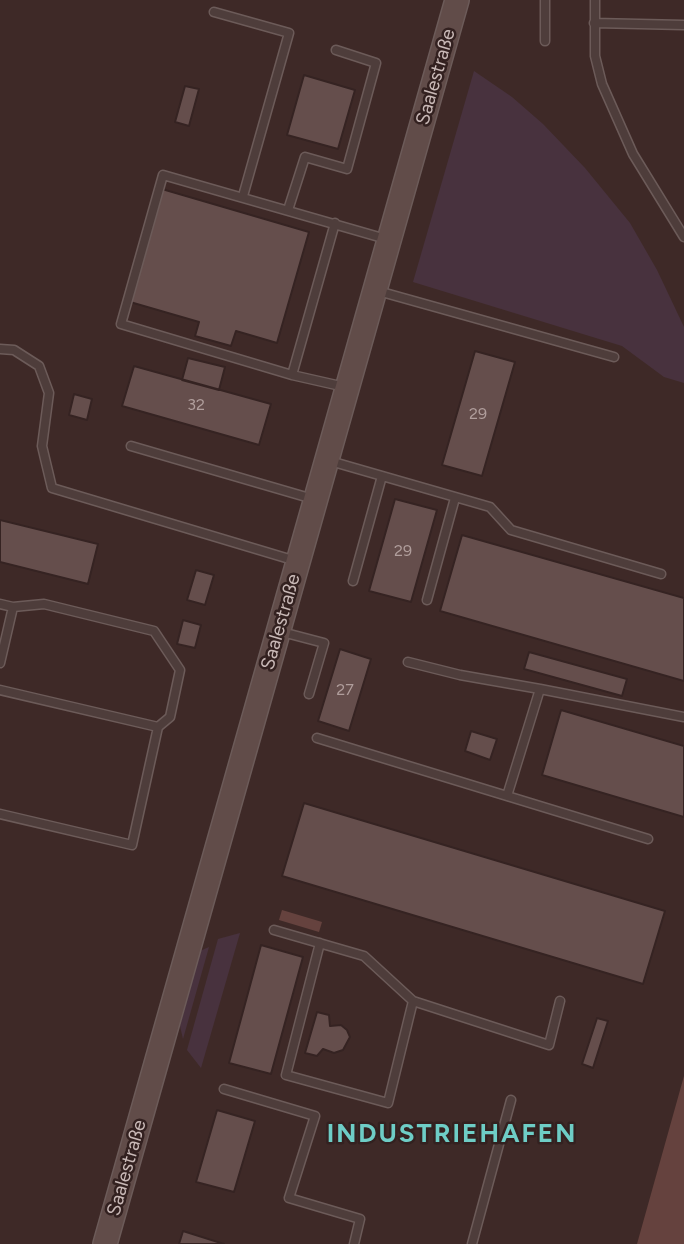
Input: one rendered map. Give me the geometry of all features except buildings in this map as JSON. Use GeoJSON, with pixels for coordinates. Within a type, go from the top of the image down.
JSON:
{"type":"FeatureCollection","features":[{"type":"Feature","properties":{"kind":"main road","name":"Saalestraße"},"geometry":{"type":"LineString","coordinates":[[105,1244],[457,0]]}},
{"type":"Feature","properties":{"kind":"lane"},"geometry":{"type":"LineString","coordinates":[[545,0],[545,41]]}},
{"type":"Feature","properties":{"kind":"lane"},"geometry":{"type":"LineString","coordinates":[[595,0],[598,70],[612,110],[633,154],[684,237]]}},
{"type":"Feature","properties":{"kind":"lane"},"geometry":{"type":"LineString","coordinates":[[214,12],[289,33],[243,196]]}},
{"type":"Feature","properties":{"kind":"lane"},"geometry":{"type":"LineString","coordinates":[[594,23],[684,25]]}},
{"type":"Feature","properties":{"kind":"lane"},"geometry":{"type":"LineString","coordinates":[[288,210],[305,157],[347,169],[376,63],[336,50]]}},
{"type":"Feature","properties":{"kind":"lane"},"geometry":{"type":"LineString","coordinates":[[348,388],[292,375],[121,324],[163,175],[390,240]]}},
{"type":"Feature","properties":{"kind":"lane"},"geometry":{"type":"LineString","coordinates":[[292,375],[335,223]]}},
{"type":"Feature","properties":{"kind":"lane"},"geometry":{"type":"LineString","coordinates":[[375,291],[614,357]]}},
{"type":"Feature","properties":{"kind":"lane"},"geometry":{"type":"LineString","coordinates":[[0,349],[14,349],[39,366],[49,393],[43,446],[52,488],[298,562]]}},
{"type":"Feature","properties":{"kind":"lane"},"geometry":{"type":"LineString","coordinates":[[131,446],[316,500]]}},
{"type":"Feature","properties":{"kind":"lane"},"geometry":{"type":"LineString","coordinates":[[327,461],[490,507],[511,530],[661,574]]}},
{"type":"Feature","properties":{"kind":"lane"},"geometry":{"type":"LineString","coordinates":[[353,581],[382,477]]}},
{"type":"Feature","properties":{"kind":"lane"},"geometry":{"type":"LineString","coordinates":[[427,600],[455,498]]}},
{"type":"Feature","properties":{"kind":"lane"},"geometry":{"type":"LineString","coordinates":[[0,604],[13,607],[44,604],[154,631],[180,670],[170,717],[158,727],[132,845],[0,814]]}},
{"type":"Feature","properties":{"kind":"lane"},"geometry":{"type":"LineString","coordinates":[[0,663],[13,607]]}},
{"type":"Feature","properties":{"kind":"lane"},"geometry":{"type":"LineString","coordinates":[[279,631],[324,643],[309,694]]}},
{"type":"Feature","properties":{"kind":"lane"},"geometry":{"type":"LineString","coordinates":[[408,662],[460,675],[684,718]]}},
{"type":"Feature","properties":{"kind":"lane"},"geometry":{"type":"LineString","coordinates":[[507,796],[540,689]]}},
{"type":"Feature","properties":{"kind":"lane"},"geometry":{"type":"LineString","coordinates":[[0,690],[158,727]]}},
{"type":"Feature","properties":{"kind":"lane"},"geometry":{"type":"LineString","coordinates":[[317,738],[648,839]]}},
{"type":"Feature","properties":{"kind":"lane"},"geometry":{"type":"LineString","coordinates":[[274,929],[364,956],[414,1001],[550,1045],[561,1001]]}},
{"type":"Feature","properties":{"kind":"lane"},"geometry":{"type":"LineString","coordinates":[[320,943],[286,1075],[388,1103],[414,1001]]}},
{"type":"Feature","properties":{"kind":"lane"},"geometry":{"type":"LineString","coordinates":[[224,1089],[315,1116],[289,1198],[360,1219],[354,1244]]}},
{"type":"Feature","properties":{"kind":"lane"},"geometry":{"type":"LineString","coordinates":[[472,1244],[511,1100]]}},
{"type":"Feature","properties":{"kind":"shaded area"},"geometry":{"type":"Polygon","coordinates":[[[474,71],[512,97],[543,124],[585,168],[630,223],[657,270],[684,327],[684,383],[664,377],[622,346],[413,282],[474,71]]]}},
{"type":"Feature","properties":{"kind":"shaded area"},"geometry":{"type":"Polygon","coordinates":[[[282,910],[322,922],[319,932],[279,920],[282,910]]]}},
{"type":"Feature","properties":{"kind":"shaded area"},"geometry":{"type":"Polygon","coordinates":[[[240,933],[201,1068],[187,1050],[218,939],[240,933]]]}},
{"type":"Feature","properties":{"kind":"shaded area"},"geometry":{"type":"Polygon","coordinates":[[[209,947],[183,1039],[180,1026],[200,951],[209,947]]]}},
{"type":"Feature","properties":{"kind":"shaded area"},"geometry":{"type":"Polygon","coordinates":[[[684,1076],[684,1244],[637,1244],[684,1076]]]}},
{"type":"Feature","properties":{"kind":"district","name":"INDUSTRIEHAFEN"},"geometry":{"type":"Point","coordinates":[452,1134]}}]}
